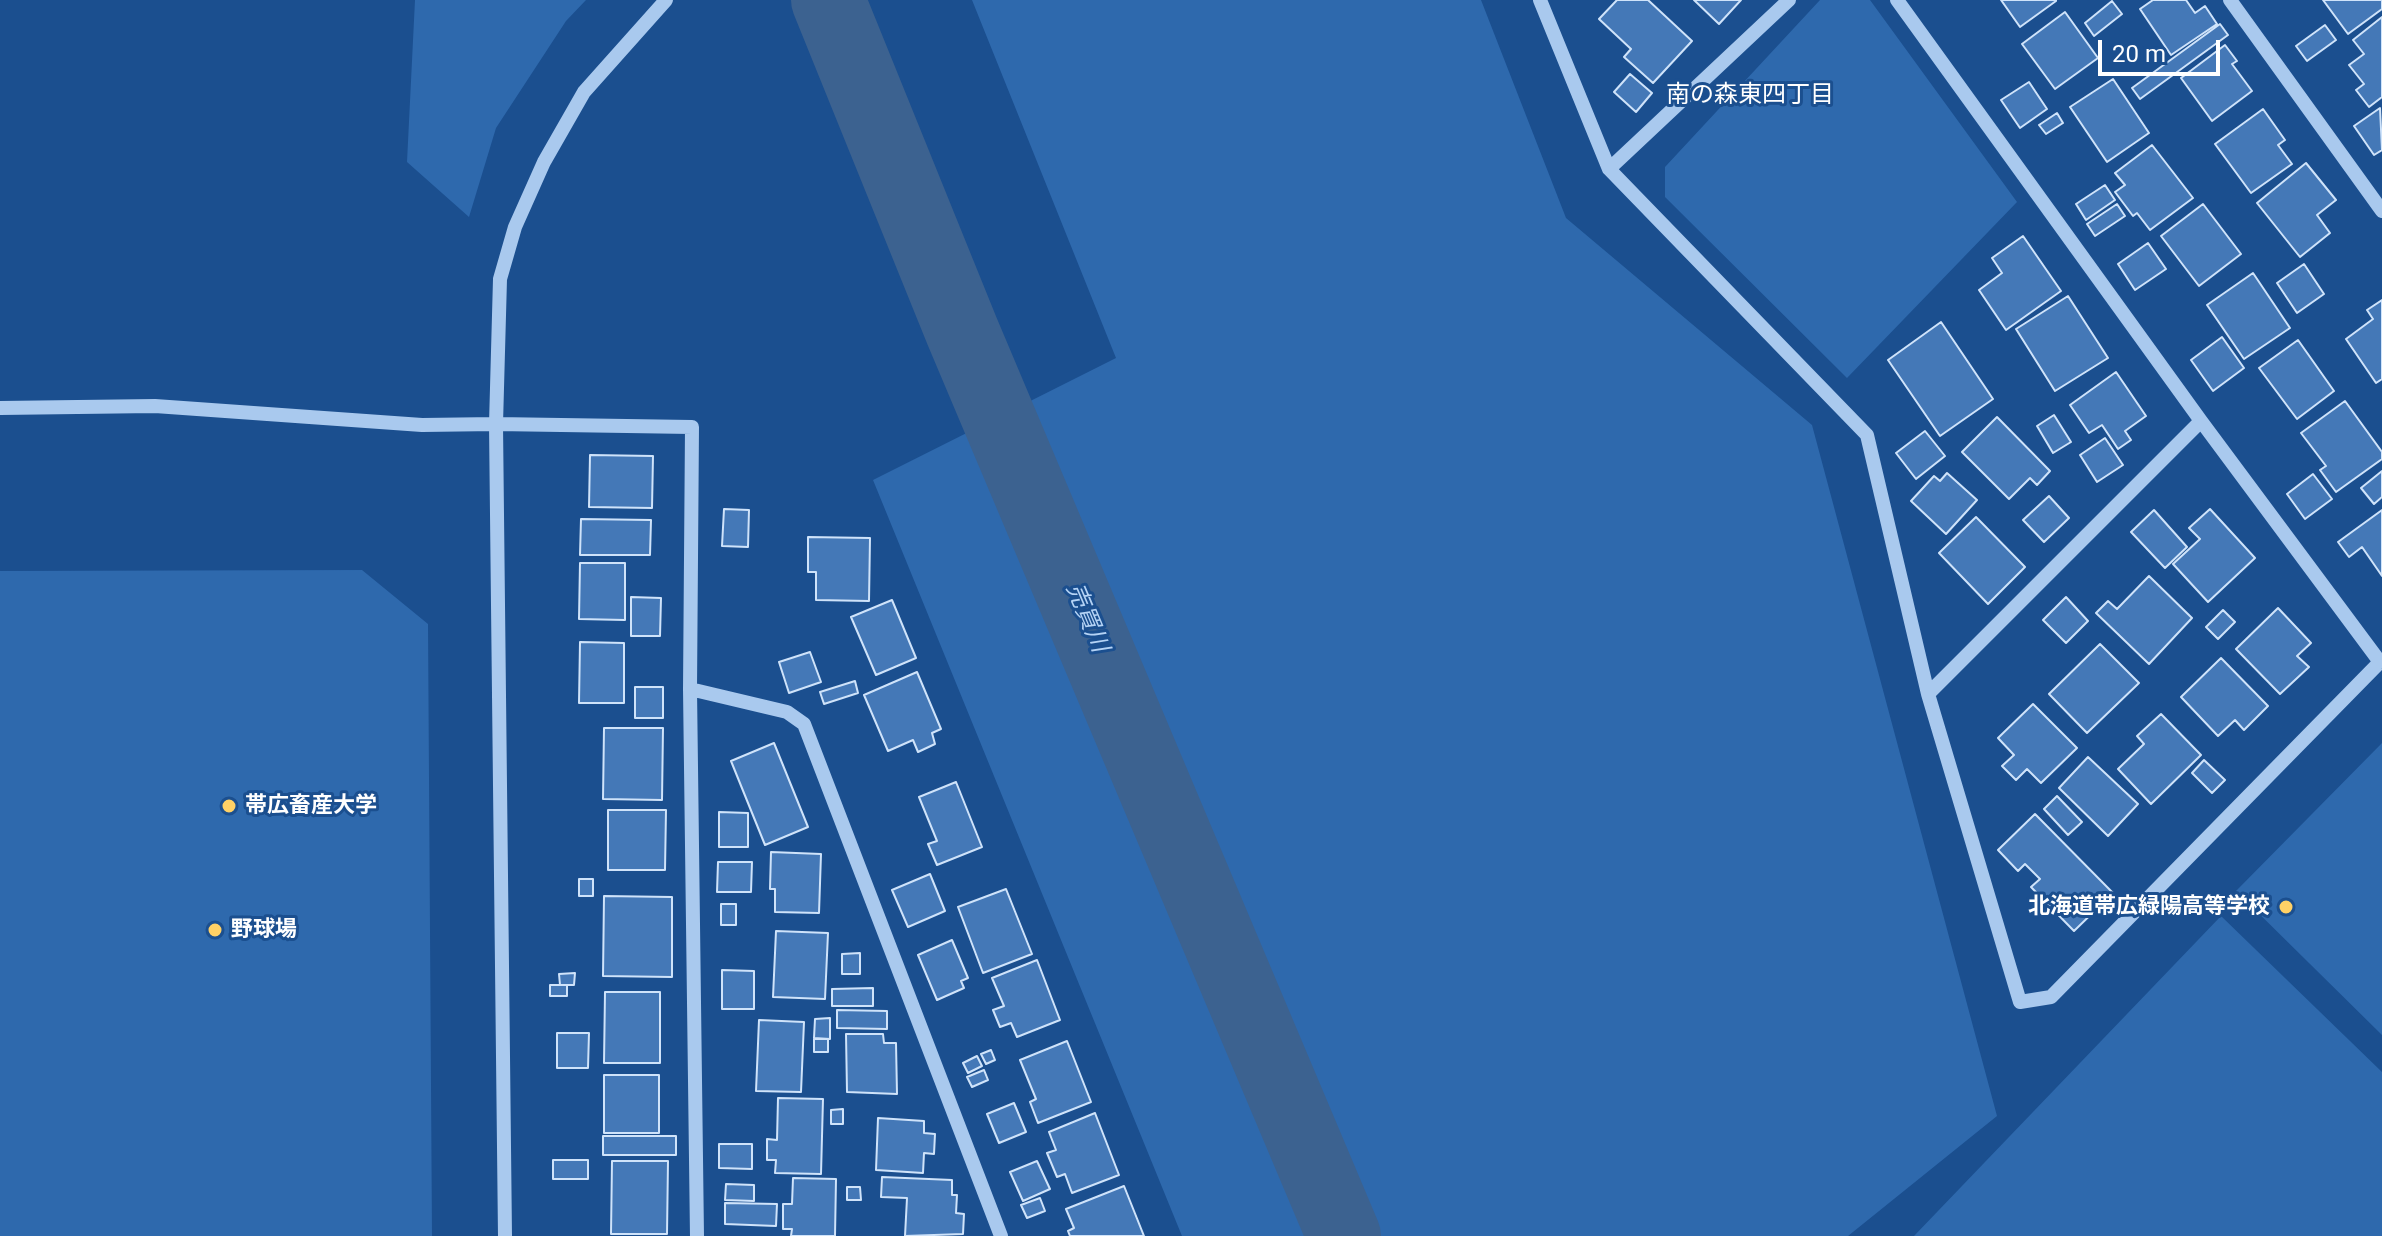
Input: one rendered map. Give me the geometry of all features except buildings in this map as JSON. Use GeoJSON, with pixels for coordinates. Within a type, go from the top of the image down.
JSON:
{"type":"FeatureCollection","features":[{"type":"Feature","properties":{"kind":"street"},"geometry":{"type":"LineString","coordinates":[[505,1236],[496,424],[500,279],[515,227],[544,162],[584,92],[666,0]]}},
{"type":"Feature","properties":{"kind":"street"},"geometry":{"type":"LineString","coordinates":[[1540,0],[1609,169],[1867,435],[1928,694],[2020,1002],[2051,997],[2381,661],[2201,421],[1897,0]]}},
{"type":"Feature","properties":{"kind":"street"},"geometry":{"type":"LineString","coordinates":[[1609,169],[1789,0]]}},
{"type":"Feature","properties":{"kind":"street"},"geometry":{"type":"LineString","coordinates":[[2230,0],[2382,211]]}},
{"type":"Feature","properties":{"kind":"street"},"geometry":{"type":"LineString","coordinates":[[0,408],[155,406],[422,425],[692,427],[690,689],[697,1236]]}},
{"type":"Feature","properties":{"kind":"street"},"geometry":{"type":"LineString","coordinates":[[1928,694],[2201,421]]}},
{"type":"Feature","properties":{"kind":"street"},"geometry":{"type":"LineString","coordinates":[[690,689],[787,712],[804,724],[1001,1236]]}},
{"type":"Feature","properties":{"kind":"shaded area"},"geometry":{"type":"Polygon","coordinates":[[[415,0],[586,0],[566,21],[496,128],[469,217],[407,162],[415,0]]]}},
{"type":"Feature","properties":{"kind":"shaded area"},"geometry":{"type":"Polygon","coordinates":[[[972,0],[1481,0],[1566,218],[1812,425],[1997,1116],[1848,1236],[1182,1236],[873,480],[1116,358],[972,0]]]}},
{"type":"Feature","properties":{"kind":"shaded area"},"geometry":{"type":"Polygon","coordinates":[[[1820,0],[1870,0],[2017,202],[1847,378],[1665,197],[1665,167],[1820,0]]]}},
{"type":"Feature","properties":{"kind":"shaded area","name":"野球場"},"geometry":{"type":"Polygon","coordinates":[[[362,570],[428,624],[432,1236],[0,1236],[0,571],[362,570]]]}},
{"type":"Feature","properties":{"kind":"shaded area"},"geometry":{"type":"Polygon","coordinates":[[[2382,743],[2382,1035],[2236,891],[2382,743]]]}},
{"type":"Feature","properties":{"kind":"shaded area","name":"北海道帯広緑陽高等学校"},"geometry":{"type":"Polygon","coordinates":[[[2221,916],[2382,1072],[2382,1236],[1914,1236],[2221,916]]]}},
{"type":"Feature","properties":{"kind":"waterway","name":"売買川"},"geometry":{"type":"LineString","coordinates":[[828,0],[962,331],[1344,1236]]}},
{"type":"Feature","properties":{"kind":"place","name":"帯広畜産大学"},"geometry":{"type":"Point","coordinates":[229,806]}},
{"type":"Feature","properties":{"kind":"place","name":"北海道帯広緑陽高等学校"},"geometry":{"type":"Point","coordinates":[2286,907]}},
{"type":"Feature","properties":{"kind":"place","name":"野球場"},"geometry":{"type":"Point","coordinates":[215,930]}},
{"type":"Feature","properties":{"kind":"district","name":"南の森東四丁目"},"geometry":{"type":"Point","coordinates":[1750,96]}}]}
